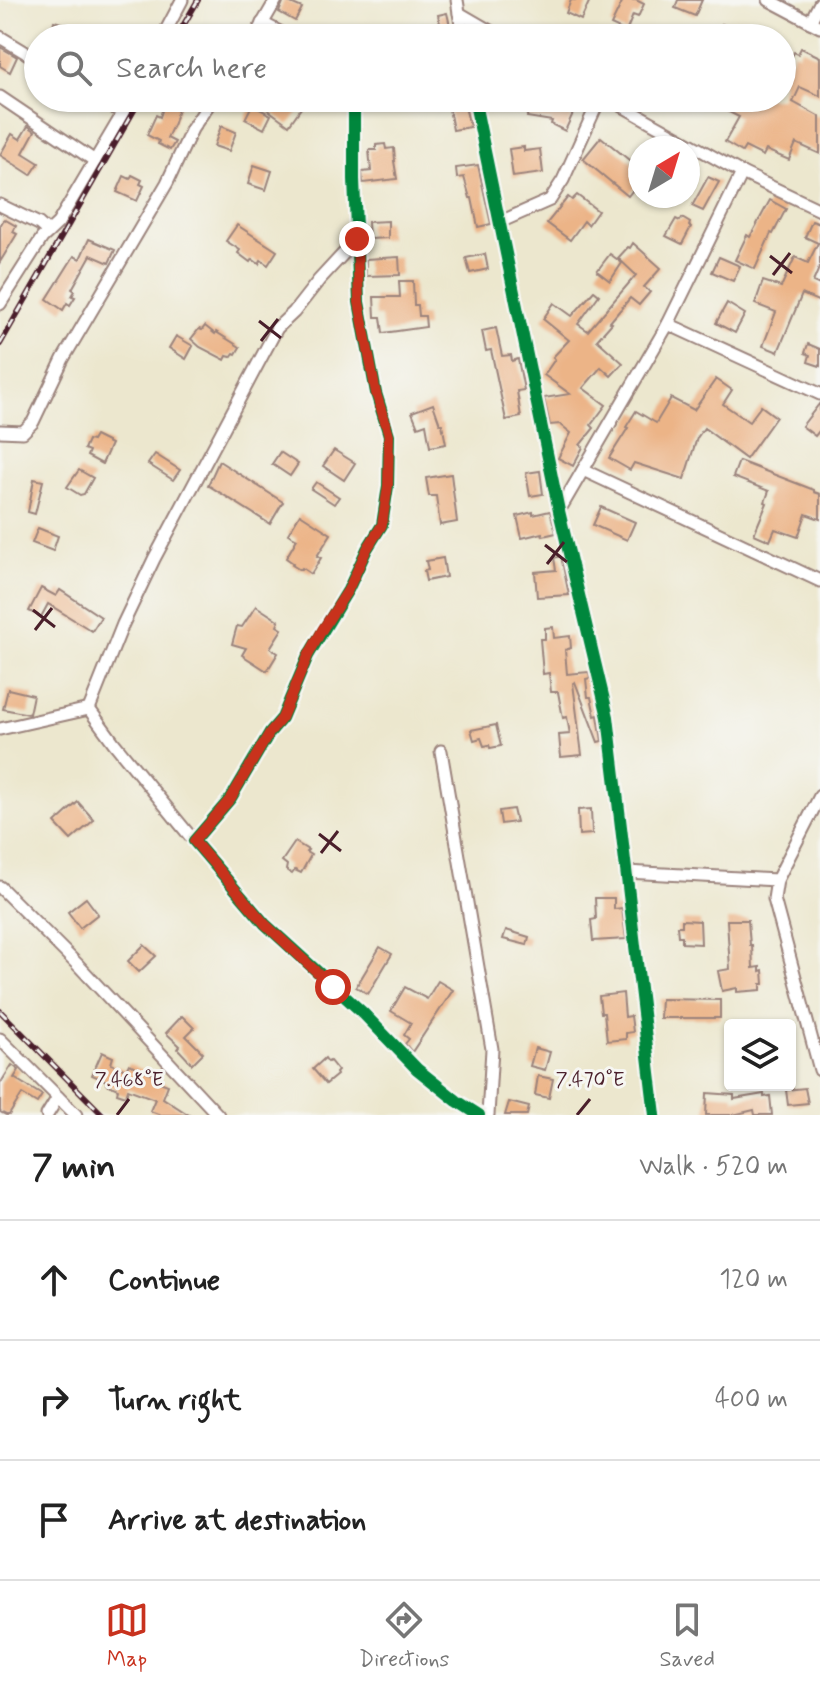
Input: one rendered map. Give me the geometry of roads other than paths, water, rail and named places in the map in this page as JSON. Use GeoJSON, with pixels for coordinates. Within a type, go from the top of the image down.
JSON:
{"type":"FeatureCollection","features":[{"type":"Feature","properties":{"kind":"street"},"geometry":{"type":"LineString","coordinates":[[169,24],[182,0]]}},
{"type":"Feature","properties":{"kind":"street"},"geometry":{"type":"LineString","coordinates":[[262,23],[276,0]]}},
{"type":"Feature","properties":{"kind":"street"},"geometry":{"type":"LineString","coordinates":[[457,0],[461,24]]}},
{"type":"Feature","properties":{"kind":"street"},"geometry":{"type":"LineString","coordinates":[[769,0],[815,24],[820,3]]}},
{"type":"Feature","properties":{"kind":"street"},"geometry":{"type":"LineString","coordinates":[[459,13],[478,24]]}},
{"type":"Feature","properties":{"kind":"street"},"geometry":{"type":"LineString","coordinates":[[0,37],[24,52]]}},
{"type":"Feature","properties":{"kind":"street"},"geometry":{"type":"LineString","coordinates":[[0,97],[95,161]]}},
{"type":"Feature","properties":{"kind":"street"},"geometry":{"type":"LineString","coordinates":[[0,431],[23,432],[33,422],[63,359],[124,259],[204,112]]}},
{"type":"Feature","properties":{"kind":"street"},"geometry":{"type":"LineString","coordinates":[[194,841],[231,798],[270,732],[282,718],[308,656],[382,525],[388,486],[389,435],[376,393],[359,302],[354,112]]}},
{"type":"Feature","properties":{"kind":"street"},"geometry":{"type":"LineString","coordinates":[[477,112],[559,511],[608,717],[655,1115]]}},
{"type":"Feature","properties":{"kind":"street"},"geometry":{"type":"LineString","coordinates":[[500,222],[550,200],[563,180],[594,112]]}},
{"type":"Feature","properties":{"kind":"street"},"geometry":{"type":"LineString","coordinates":[[633,112],[742,173],[820,210]]}},
{"type":"Feature","properties":{"kind":"street"},"geometry":{"type":"LineString","coordinates":[[0,304],[42,238],[58,223],[123,113]]}},
{"type":"Feature","properties":{"kind":"street"},"geometry":{"type":"LineString","coordinates":[[559,511],[668,324],[742,173]]}},
{"type":"Feature","properties":{"kind":"street"},"geometry":{"type":"LineString","coordinates":[[0,205],[39,224],[48,232]]}},
{"type":"Feature","properties":{"kind":"street"},"geometry":{"type":"LineString","coordinates":[[89,709],[123,624],[154,559],[277,328],[357,239]]}},
{"type":"Feature","properties":{"kind":"street"},"geometry":{"type":"LineString","coordinates":[[668,324],[820,394]]}},
{"type":"Feature","properties":{"kind":"street"},"geometry":{"type":"LineString","coordinates":[[583,470],[820,581]]}},
{"type":"Feature","properties":{"kind":"street"},"geometry":{"type":"LineString","coordinates":[[0,729],[89,709]]}},
{"type":"Feature","properties":{"kind":"street"},"geometry":{"type":"LineString","coordinates":[[89,709],[123,755],[265,924],[363,1013],[417,1069],[479,1115]]}},
{"type":"Feature","properties":{"kind":"street"},"geometry":{"type":"LineString","coordinates":[[441,751],[492,1049],[488,1115]]}},
{"type":"Feature","properties":{"kind":"street"},"geometry":{"type":"LineString","coordinates":[[820,796],[777,880],[774,899],[820,1070]]}},
{"type":"Feature","properties":{"kind":"street"},"geometry":{"type":"LineString","coordinates":[[626,872],[777,880]]}},
{"type":"Feature","properties":{"kind":"street"},"geometry":{"type":"LineString","coordinates":[[0,887],[79,966],[218,1115]]}},
{"type":"Feature","properties":{"kind":"street"},"geometry":{"type":"LineString","coordinates":[[0,1039],[76,1115]]}},
{"type":"Feature","properties":{"kind":"street"},"geometry":{"type":"LineString","coordinates":[[47,1115],[58,1097]]}},
{"type":"Feature","properties":{"kind":"railway"},"geometry":{"type":"LineString","coordinates":[[184,24],[198,0]]}},
{"type":"Feature","properties":{"kind":"railway"},"geometry":{"type":"LineString","coordinates":[[0,344],[133,112]]}},
{"type":"Feature","properties":{"kind":"railway"},"geometry":{"type":"LineString","coordinates":[[0,1011],[103,1115]]}}]}
